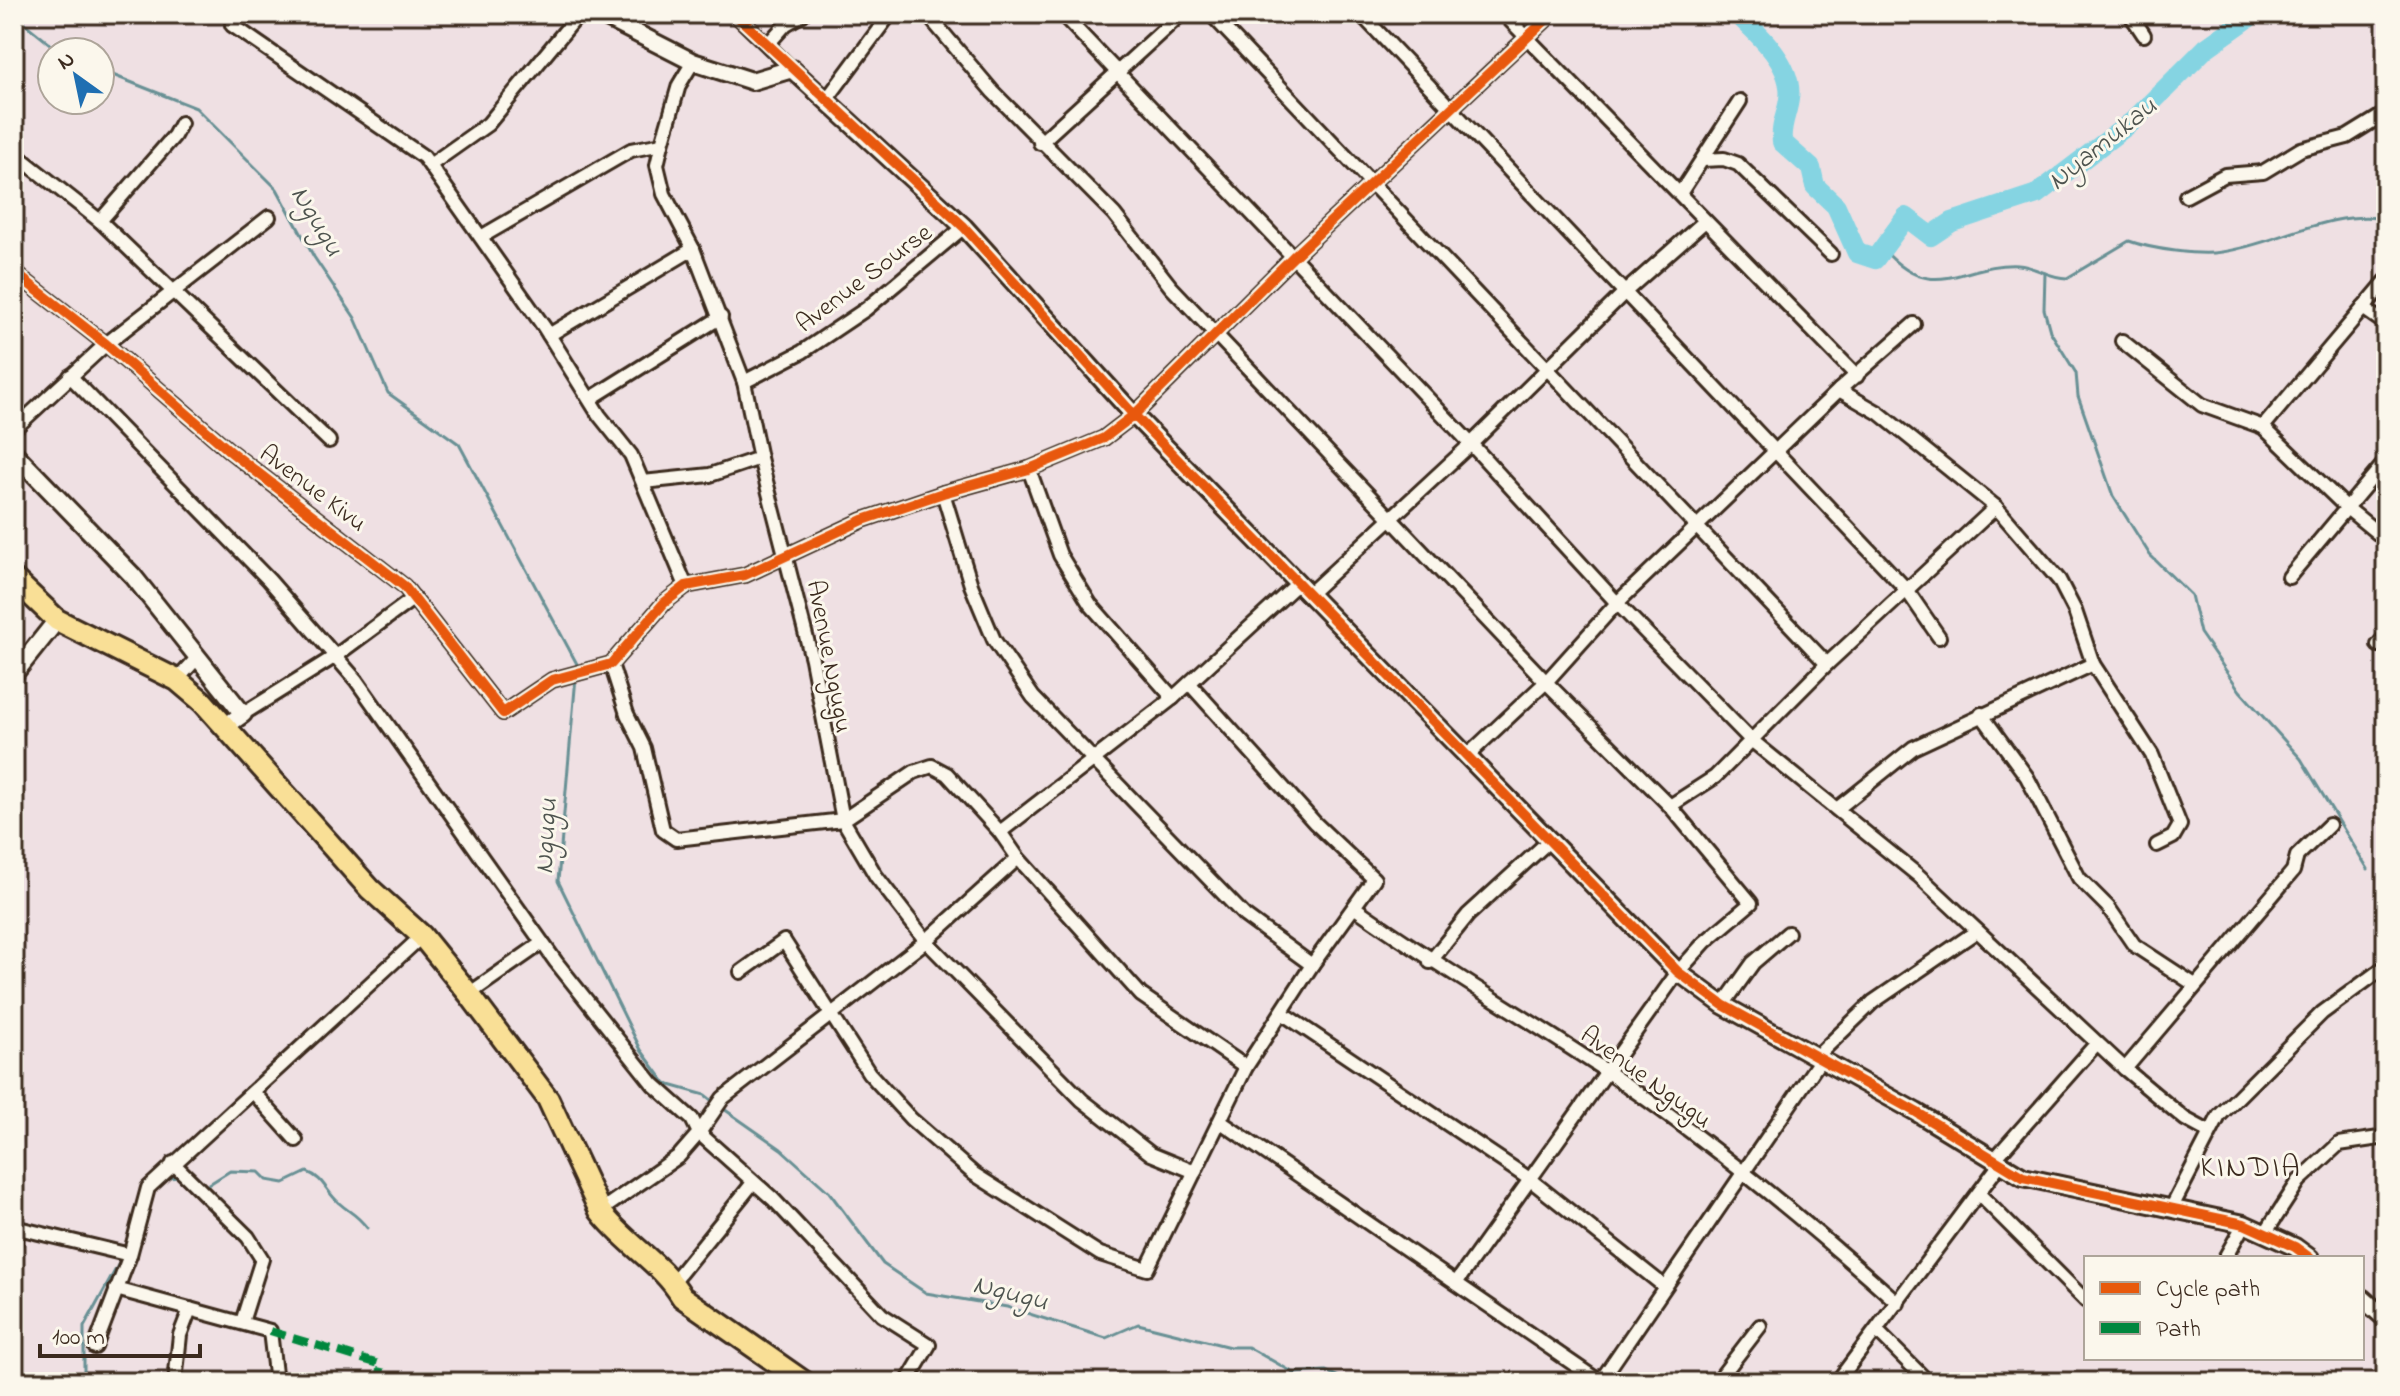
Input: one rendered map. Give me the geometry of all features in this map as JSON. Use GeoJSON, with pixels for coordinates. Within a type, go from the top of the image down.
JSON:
{"type":"FeatureCollection","features":[{"type":"Feature","properties":{"kind":"main road"},"geometry":{"type":"LineString","coordinates":[[14,579],[57,620],[177,680],[226,726],[370,889],[422,936],[469,994],[548,1099],[600,1211],[634,1249],[673,1282],[682,1297],[804,1382]]}},
{"type":"Feature","properties":{"kind":"street"},"geometry":{"type":"LineString","coordinates":[[241,14],[232,25],[424,157],[631,455],[686,586]]}},
{"type":"Feature","properties":{"kind":"street"},"geometry":{"type":"LineString","coordinates":[[430,165],[488,124],[579,14]]}},
{"type":"Feature","properties":{"kind":"street"},"geometry":{"type":"LineString","coordinates":[[599,14],[693,62],[752,81],[792,69]]}},
{"type":"Feature","properties":{"kind":"street"},"geometry":{"type":"LineString","coordinates":[[735,14],[964,227],[1134,415],[1678,972],[1723,1005],[1916,1112],[2023,1177],[2244,1224],[2266,1232],[2307,1256]]}},
{"type":"Feature","properties":{"kind":"street"},"geometry":{"type":"LineString","coordinates":[[768,44],[786,24],[803,14]]}},
{"type":"Feature","properties":{"kind":"street"},"geometry":{"type":"LineString","coordinates":[[827,99],[890,14]]}},
{"type":"Feature","properties":{"kind":"street"},"geometry":{"type":"LineString","coordinates":[[927,14],[1040,143],[1114,214],[1171,287],[1546,682],[1670,806],[1751,903],[1705,942],[1678,972],[1528,1178],[1456,1283]]}},
{"type":"Feature","properties":{"kind":"street"},"geometry":{"type":"LineString","coordinates":[[1062,14],[1471,444],[1617,603],[1750,739],[1919,876],[2125,1069],[2185,1119],[2209,1132]]}},
{"type":"Feature","properties":{"kind":"street"},"geometry":{"type":"LineString","coordinates":[[1040,143],[1181,14]]}},
{"type":"Feature","properties":{"kind":"street"},"geometry":{"type":"LineString","coordinates":[[1211,14],[1827,664]]}},
{"type":"Feature","properties":{"kind":"street"},"geometry":{"type":"LineString","coordinates":[[1361,14],[1906,589],[1923,608],[1939,637]]}},
{"type":"Feature","properties":{"kind":"street"},"geometry":{"type":"LineString","coordinates":[[1504,14],[1681,192],[1705,221],[1857,376]]}},
{"type":"Feature","properties":{"kind":"street"},"geometry":{"type":"LineString","coordinates":[[1246,1067],[1141,995],[1018,858],[1000,832],[947,774],[932,766],[914,772],[843,820],[676,839],[669,835],[663,830],[644,748],[627,714],[611,664],[664,603],[686,586],[745,575],[863,520],[1029,469],[1104,438],[1134,415],[1293,257],[1552,14]]}},
{"type":"Feature","properties":{"kind":"street"},"geometry":{"type":"LineString","coordinates":[[2130,14],[2144,35]]}},
{"type":"Feature","properties":{"kind":"street","name":"Avenue Ngugu"},"geometry":{"type":"LineString","coordinates":[[693,62],[679,85],[657,165],[664,194],[693,249],[744,382],[760,458],[788,554],[812,659],[830,766],[843,820]]}},
{"type":"Feature","properties":{"kind":"street"},"geometry":{"type":"LineString","coordinates":[[1681,192],[1740,101]]}},
{"type":"Feature","properties":{"kind":"street"},"geometry":{"type":"LineString","coordinates":[[2186,196],[2225,175],[2263,172],[2301,149],[2347,137],[2386,113]]}},
{"type":"Feature","properties":{"kind":"street"},"geometry":{"type":"LineString","coordinates":[[100,221],[174,136],[181,123]]}},
{"type":"Feature","properties":{"kind":"street"},"geometry":{"type":"LineString","coordinates":[[481,237],[631,150],[662,144]]}},
{"type":"Feature","properties":{"kind":"street"},"geometry":{"type":"LineString","coordinates":[[14,153],[100,221],[329,441]]}},
{"type":"Feature","properties":{"kind":"street"},"geometry":{"type":"LineString","coordinates":[[1702,160],[1724,159],[1738,164],[1831,254]]}},
{"type":"Feature","properties":{"kind":"street"},"geometry":{"type":"LineString","coordinates":[[14,429],[106,344],[269,217]]}},
{"type":"Feature","properties":{"kind":"street"},"geometry":{"type":"LineString","coordinates":[[1000,832],[1094,763],[1390,518],[1471,444],[1626,291],[1705,221]]}},
{"type":"Feature","properties":{"kind":"street","name":"Avenue Sourse"},"geometry":{"type":"LineString","coordinates":[[744,382],[802,352],[866,309],[964,227]]}},
{"type":"Feature","properties":{"kind":"street"},"geometry":{"type":"LineString","coordinates":[[549,335],[693,249]]}},
{"type":"Feature","properties":{"kind":"street","name":"Avenue Kivu"},"geometry":{"type":"LineString","coordinates":[[14,272],[106,344],[189,419],[374,560],[414,598],[503,713],[552,680],[576,676],[611,664]]}},
{"type":"Feature","properties":{"kind":"street"},"geometry":{"type":"LineString","coordinates":[[2263,427],[2386,281]]}},
{"type":"Feature","properties":{"kind":"street"},"geometry":{"type":"LineString","coordinates":[[2363,308],[2386,324]]}},
{"type":"Feature","properties":{"kind":"street"},"geometry":{"type":"LineString","coordinates":[[590,399],[721,317]]}},
{"type":"Feature","properties":{"kind":"street"},"geometry":{"type":"LineString","coordinates":[[1467,756],[1546,682],[1617,603],[1698,529],[1839,390],[1914,324]]}},
{"type":"Feature","properties":{"kind":"street"},"geometry":{"type":"LineString","coordinates":[[2122,341],[2202,405],[2263,427],[2347,508],[2386,540]]}},
{"type":"Feature","properties":{"kind":"street"},"geometry":{"type":"LineString","coordinates":[[70,376],[269,580],[356,680],[542,943],[653,1084],[692,1119],[699,1133],[811,1237],[817,1249],[882,1315],[929,1345],[907,1382]]}},
{"type":"Feature","properties":{"kind":"street"},"geometry":{"type":"LineString","coordinates":[[1839,390],[1879,413],[1996,507],[2059,580],[2075,611],[2093,664],[2152,755],[2180,825],[2173,837],[2157,845]]}},
{"type":"Feature","properties":{"kind":"street"},"geometry":{"type":"LineString","coordinates":[[14,453],[133,576],[243,714]]}},
{"type":"Feature","properties":{"kind":"street"},"geometry":{"type":"LineString","coordinates":[[643,482],[710,475],[760,458]]}},
{"type":"Feature","properties":{"kind":"street"},"geometry":{"type":"LineString","coordinates":[[2289,577],[2386,461]]}},
{"type":"Feature","properties":{"kind":"street"},"geometry":{"type":"LineString","coordinates":[[1029,469],[1060,555],[1090,604],[1173,698]]}},
{"type":"Feature","properties":{"kind":"street"},"geometry":{"type":"LineString","coordinates":[[943,493],[971,585],[994,640],[1033,697],[1245,916],[1312,965]]}},
{"type":"Feature","properties":{"kind":"street"},"geometry":{"type":"LineString","coordinates":[[1670,806],[1715,777],[1827,664],[1996,507]]}},
{"type":"Feature","properties":{"kind":"street"},"geometry":{"type":"LineString","coordinates":[[226,726],[334,657],[414,598]]}},
{"type":"Feature","properties":{"kind":"street"},"geometry":{"type":"LineString","coordinates":[[14,674],[57,620]]}},
{"type":"Feature","properties":{"kind":"street"},"geometry":{"type":"LineString","coordinates":[[177,680],[197,658]]}},
{"type":"Feature","properties":{"kind":"street"},"geometry":{"type":"LineString","coordinates":[[1837,809],[1913,748],[2093,664]]}},
{"type":"Feature","properties":{"kind":"street"},"geometry":{"type":"LineString","coordinates":[[741,972],[784,941],[869,1073],[932,1137],[974,1174],[1100,1254],[1147,1269],[1246,1067],[1312,965],[1374,879],[1315,823],[1190,684]]}},
{"type":"Feature","properties":{"kind":"street"},"geometry":{"type":"LineString","coordinates":[[1981,714],[2027,777],[2079,878],[2108,907],[2134,945],[2195,985]]}},
{"type":"Feature","properties":{"kind":"street"},"geometry":{"type":"LineString","coordinates":[[843,820],[876,876],[926,941],[1082,1100],[1151,1154],[1195,1172]]}},
{"type":"Feature","properties":{"kind":"street"},"geometry":{"type":"LineString","coordinates":[[2125,1069],[2293,871],[2297,856],[2329,825]]}},
{"type":"Feature","properties":{"kind":"street"},"geometry":{"type":"LineString","coordinates":[[1430,962],[1468,915],[1551,839]]}},
{"type":"Feature","properties":{"kind":"street"},"geometry":{"type":"LineString","coordinates":[[600,1211],[679,1156],[723,1098],[832,1017],[926,941],[1018,858]]}},
{"type":"Feature","properties":{"kind":"street","name":"Avenue Ngugu"},"geometry":{"type":"LineString","coordinates":[[1354,907],[1430,962],[1606,1071],[1745,1174],[1829,1241],[1898,1303]]}},
{"type":"Feature","properties":{"kind":"street"},"geometry":{"type":"LineString","coordinates":[[1221,1122],[1600,1382],[1745,1174],[1819,1057],[1873,1002],[1977,931]]}},
{"type":"Feature","properties":{"kind":"street"},"geometry":{"type":"LineString","coordinates":[[1723,1005],[1753,963],[1788,933]]}},
{"type":"Feature","properties":{"kind":"street"},"geometry":{"type":"LineString","coordinates":[[95,1347],[148,1188],[422,936]]}},
{"type":"Feature","properties":{"kind":"street"},"geometry":{"type":"LineString","coordinates":[[469,994],[542,943]]}},
{"type":"Feature","properties":{"kind":"street"},"geometry":{"type":"LineString","coordinates":[[2171,1209],[2219,1116],[2322,1013],[2386,966]]}},
{"type":"Feature","properties":{"kind":"street"},"geometry":{"type":"LineString","coordinates":[[1282,1013],[1528,1178],[1664,1286]]}},
{"type":"Feature","properties":{"kind":"street"},"geometry":{"type":"LineString","coordinates":[[1837,1382],[1980,1195],[1997,1163],[2097,1043]]}},
{"type":"Feature","properties":{"kind":"street"},"geometry":{"type":"LineString","coordinates":[[254,1093],[296,1140]]}},
{"type":"Feature","properties":{"kind":"street"},"geometry":{"type":"LineString","coordinates":[[2266,1232],[2299,1181],[2339,1144],[2386,1137]]}},
{"type":"Feature","properties":{"kind":"street"},"geometry":{"type":"LineString","coordinates":[[173,1163],[248,1237],[262,1259],[242,1322]]}},
{"type":"Feature","properties":{"kind":"street"},"geometry":{"type":"LineString","coordinates":[[673,1282],[752,1184]]}},
{"type":"Feature","properties":{"kind":"street"},"geometry":{"type":"LineString","coordinates":[[1980,1195],[2084,1299]]}},
{"type":"Feature","properties":{"kind":"street"},"geometry":{"type":"LineString","coordinates":[[2226,1256],[2244,1224]]}},
{"type":"Feature","properties":{"kind":"street"},"geometry":{"type":"LineString","coordinates":[[14,1246],[16,1228],[126,1254]]}},
{"type":"Feature","properties":{"kind":"street"},"geometry":{"type":"LineString","coordinates":[[116,1289],[270,1331],[276,1382]]}},
{"type":"Feature","properties":{"kind":"street"},"geometry":{"type":"LineString","coordinates":[[2364,1300],[2386,1319]]}},
{"type":"Feature","properties":{"kind":"street"},"geometry":{"type":"LineString","coordinates":[[175,1382],[180,1335],[190,1309]]}},
{"type":"Feature","properties":{"kind":"street"},"geometry":{"type":"LineString","coordinates":[[1717,1382],[1760,1326]]}},
{"type":"Feature","properties":{"kind":"street"},"geometry":{"type":"LineString","coordinates":[[1877,1331],[1928,1382]]}},
{"type":"Feature","properties":{"kind":"street"},"geometry":{"type":"LineString","coordinates":[[14,1378],[20,1382]]}},
{"type":"Feature","properties":{"kind":"waterway","name":"Nyamukau"},"geometry":{"type":"LineString","coordinates":[[1737,14],[1773,52],[1786,75],[1789,99],[1782,142],[1811,168],[1815,186],[1836,206],[1857,253],[1875,259],[1906,217],[1931,236],[1952,222],[2037,194],[2133,121],[2206,48],[2254,14]]}},
{"type":"Feature","properties":{"kind":"waterway","name":"Ngugu"},"geometry":{"type":"LineString","coordinates":[[14,15],[40,36]]}},
{"type":"Feature","properties":{"kind":"waterway","name":"Ngugu"},"geometry":{"type":"LineString","coordinates":[[116,76],[196,108],[277,189],[314,257],[355,318],[388,393],[459,444],[577,669]]}},
{"type":"Feature","properties":{"kind":"waterway"},"geometry":{"type":"LineString","coordinates":[[1884,250],[1902,267],[1918,276],[1934,279],[2018,265],[2067,278],[2129,241],[2175,251],[2212,253],[2243,248],[2344,219],[2386,219]]}},
{"type":"Feature","properties":{"kind":"waterway"},"geometry":{"type":"LineString","coordinates":[[2045,273],[2044,309],[2050,331],[2076,373],[2078,396],[2113,496],[2150,555],[2191,595],[2200,633],[2240,691],[2301,759],[2368,869]]}},
{"type":"Feature","properties":{"kind":"waterway","name":"Ngugu"},"geometry":{"type":"LineString","coordinates":[[576,677],[558,881],[641,1050],[666,1084],[705,1095],[715,1103]]}},
{"type":"Feature","properties":{"kind":"waterway","name":"Ngugu"},"geometry":{"type":"LineString","coordinates":[[721,1107],[781,1149],[829,1192],[883,1264],[926,1293],[1007,1307],[1106,1338],[1138,1324],[1230,1347],[1248,1347],[1294,1373],[1326,1371],[1350,1382]]}},
{"type":"Feature","properties":{"kind":"waterway"},"geometry":{"type":"LineString","coordinates":[[203,1188],[230,1171],[259,1172],[267,1180],[284,1183],[307,1172],[317,1178],[367,1228]]}},
{"type":"Feature","properties":{"kind":"waterway"},"geometry":{"type":"LineString","coordinates":[[166,1178],[182,1177]]}},
{"type":"Feature","properties":{"kind":"waterway"},"geometry":{"type":"LineString","coordinates":[[84,1382],[84,1327],[123,1256]]}},
{"type":"Feature","properties":{"kind":"marked path"},"geometry":{"type":"LineString","coordinates":[[270,1331],[382,1365],[378,1382]]}},
{"type":"Feature","properties":{"kind":"cycle path"},"geometry":{"type":"LineString","coordinates":[[735,14],[964,227],[1134,415],[1678,972],[1723,1005],[1916,1112],[2023,1177],[2244,1224],[2295,1247],[2307,1256]]}},
{"type":"Feature","properties":{"kind":"cycle path"},"geometry":{"type":"LineString","coordinates":[[14,272],[106,344],[231,452],[404,586],[503,713],[552,680],[611,664],[664,603],[686,586],[745,575],[863,520],[1029,469],[1104,438],[1134,415],[1293,257],[1552,14]]}},
{"type":"Feature","properties":{"kind":"district","name":"KINDIA"},"geometry":{"type":"Point","coordinates":[2251,1166]}}]}
